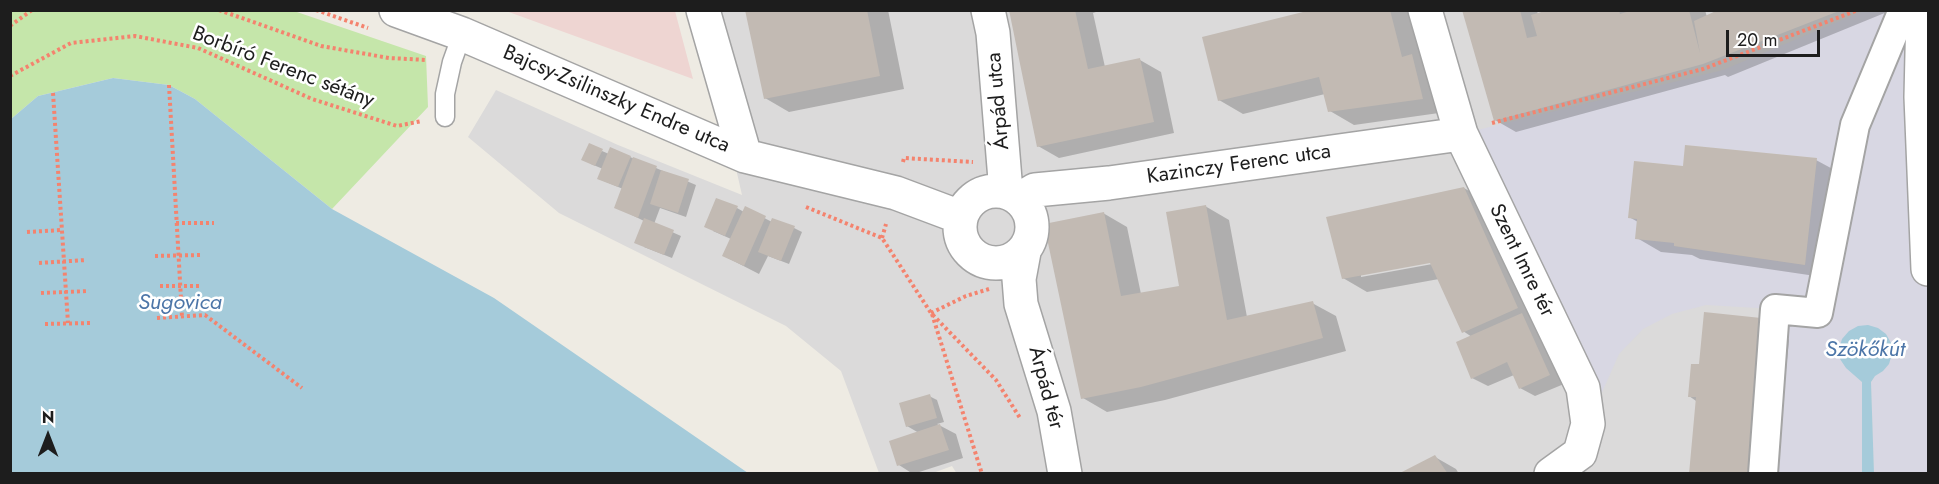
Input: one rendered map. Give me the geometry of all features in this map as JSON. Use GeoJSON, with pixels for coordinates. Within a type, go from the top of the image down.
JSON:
{"type":"FeatureCollection","features":[{"type":"Feature","properties":{"kind":"street","name":"Bajcsy-Zsilinszky Endre utca"},"geometry":{"type":"LineString","coordinates":[[396,10],[457,48],[745,156],[896,193],[962,232]]}},
{"type":"Feature","properties":{"kind":"street"},"geometry":{"type":"LineString","coordinates":[[703,10],[745,156]]}},
{"type":"Feature","properties":{"kind":"street","name":"Árpád utca"},"geometry":{"type":"LineString","coordinates":[[988,10],[993,33],[1013,196]]}},
{"type":"Feature","properties":{"kind":"street","name":"Szent Imre tér"},"geometry":{"type":"LineString","coordinates":[[1425,10],[1459,127],[1583,388],[1588,424],[1580,453],[1551,474]]}},
{"type":"Feature","properties":{"kind":"street"},"geometry":{"type":"LineString","coordinates":[[1762,474],[1775,309],[1818,313],[1855,125],[1903,10]]}},
{"type":"Feature","properties":{"kind":"street"},"geometry":{"type":"LineString","coordinates":[[1923,10],[1921,97],[1929,268]]}},
{"type":"Feature","properties":{"kind":"street","name":"Kazinczy Ferenc utca"},"geometry":{"type":"LineString","coordinates":[[1013,196],[1035,190],[1109,183],[1459,127]]}},
{"type":"Feature","properties":{"kind":"street"},"geometry":{"type":"LineString","coordinates":[[962,232],[967,204],[978,195],[992,191],[1013,196]]}},
{"type":"Feature","properties":{"kind":"street","name":"Árpád tér"},"geometry":{"type":"LineString","coordinates":[[1013,196],[1028,211],[1032,225],[1018,279],[1021,304],[1054,411],[1065,474]]}},
{"type":"Feature","properties":{"kind":"street","name":"Árpád tér"},"geometry":{"type":"LineString","coordinates":[[962,232],[971,255],[991,264],[1021,304]]}},
{"type":"Feature","properties":{"kind":"street"},"geometry":{"type":"LineString","coordinates":[[991,264],[1003,263],[1024,252]]}},
{"type":"Feature","properties":{"kind":"lane"},"geometry":{"type":"LineString","coordinates":[[446,117],[446,94],[457,48]]}},
{"type":"Feature","properties":{"kind":"path"},"geometry":{"type":"LineString","coordinates":[[10,26],[33,10]]}},
{"type":"Feature","properties":{"kind":"path"},"geometry":{"type":"LineString","coordinates":[[219,10],[321,46],[388,58],[457,48]]}},
{"type":"Feature","properties":{"kind":"path"},"geometry":{"type":"LineString","coordinates":[[1459,127],[1495,123],[1703,69],[1858,10]]}},
{"type":"Feature","properties":{"kind":"path","name":"Borbíró Ferenc sétány"},"geometry":{"type":"LineString","coordinates":[[10,76],[71,43],[135,36],[198,48],[312,99],[397,126],[446,117]]}},
{"type":"Feature","properties":{"kind":"path"},"geometry":{"type":"LineString","coordinates":[[169,85],[182,317]]}},
{"type":"Feature","properties":{"kind":"path"},"geometry":{"type":"LineString","coordinates":[[52,93],[68,323]]}},
{"type":"Feature","properties":{"kind":"path"},"geometry":{"type":"LineString","coordinates":[[176,223],[214,223]]}},
{"type":"Feature","properties":{"kind":"path"},"geometry":{"type":"LineString","coordinates":[[27,232],[62,230]]}},
{"type":"Feature","properties":{"kind":"path"},"geometry":{"type":"LineString","coordinates":[[882,238],[931,313],[996,380],[1023,424]]}},
{"type":"Feature","properties":{"kind":"path"},"geometry":{"type":"LineString","coordinates":[[155,256],[202,255]]}},
{"type":"Feature","properties":{"kind":"path"},"geometry":{"type":"LineString","coordinates":[[39,263],[87,260]]}},
{"type":"Feature","properties":{"kind":"path"},"geometry":{"type":"LineString","coordinates":[[160,286],[202,286]]}},
{"type":"Feature","properties":{"kind":"path"},"geometry":{"type":"LineString","coordinates":[[41,293],[89,291]]}},
{"type":"Feature","properties":{"kind":"path"},"geometry":{"type":"LineString","coordinates":[[931,313],[982,474]]}},
{"type":"Feature","properties":{"kind":"path"},"geometry":{"type":"LineString","coordinates":[[157,318],[205,315],[302,388]]}},
{"type":"Feature","properties":{"kind":"path"},"geometry":{"type":"LineString","coordinates":[[45,324],[90,322]]}},
{"type":"Feature","properties":{"kind":"shaded area"},"geometry":{"type":"Polygon","coordinates":[[[506,11],[675,11],[693,79],[619,52],[506,11]]]}},
{"type":"Feature","properties":{"kind":"shaded area"},"geometry":{"type":"Polygon","coordinates":[[[700,11],[1928,11],[1928,473],[957,474],[952,466],[933,473],[879,473],[841,371],[786,326],[559,213],[468,137],[496,90],[618,145],[742,195],[700,11]]]}},
{"type":"Feature","properties":{"kind":"shaded area"},"geometry":{"type":"Polygon","coordinates":[[[1864,11],[1922,11],[1928,270],[1928,473],[1874,473],[1871,382],[1883,371],[1854,375],[1862,382],[1862,473],[1763,473],[1775,309],[1706,305],[1672,314],[1643,329],[1619,354],[1588,424],[1461,134],[1723,70],[1864,11]],[[1685,145],[1683,166],[1635,161],[1628,218],[1637,219],[1674,243],[1674,246],[1805,265],[1817,158],[1685,145]]]}},
{"type":"Feature","properties":{"kind":"green space"},"geometry":{"type":"Polygon","coordinates":[[[11,11],[294,11],[426,56],[428,107],[332,209],[195,99],[169,85],[113,78],[38,96],[11,119],[11,11]]]}},
{"type":"Feature","properties":{"kind":"water","name":"Sugovica"},"geometry":{"type":"Polygon","coordinates":[[[113,78],[169,85],[195,99],[332,209],[494,298],[748,473],[11,473],[11,119],[38,96],[113,78]]]}},
{"type":"Feature","properties":{"kind":"water","name":"Szökőkút"},"geometry":{"type":"Polygon","coordinates":[[[1868,325],[1886,334],[1891,343],[1892,354],[1889,364],[1871,382],[1874,474],[1862,473],[1862,382],[1846,368],[1840,359],[1839,349],[1842,339],[1849,331],[1858,326],[1868,325]]]}},
{"type":"Feature","properties":{"kind":"building"},"geometry":{"type":"Polygon","coordinates":[[[745,10],[867,10],[880,76],[764,99],[745,10]]]}},
{"type":"Feature","properties":{"kind":"building"},"geometry":{"type":"Polygon","coordinates":[[[1009,10],[1075,10],[1088,69],[1140,58],[1154,122],[1037,147],[1009,10]]]}},
{"type":"Feature","properties":{"kind":"building"},"geometry":{"type":"Polygon","coordinates":[[[1311,10],[1390,10],[1402,57],[1412,54],[1423,99],[1328,112],[1319,77],[1218,101],[1202,37],[1311,10]]]}},
{"type":"Feature","properties":{"kind":"building"},"geometry":{"type":"Polygon","coordinates":[[[1462,10],[1520,10],[1527,38],[1537,36],[1531,15],[1548,10],[1619,10],[1620,14],[1633,10],[1689,10],[1700,53],[1694,21],[1718,10],[1839,11],[1703,64],[1494,121],[1462,10]]]}},
{"type":"Feature","properties":{"kind":"building"},"geometry":{"type":"Polygon","coordinates":[[[589,143],[603,149],[595,166],[581,160],[589,143]]]}},
{"type":"Feature","properties":{"kind":"building"},"geometry":{"type":"Polygon","coordinates":[[[1685,145],[1817,158],[1805,265],[1674,246],[1674,243],[1635,239],[1637,219],[1628,218],[1634,161],[1683,166],[1685,145]]]}},
{"type":"Feature","properties":{"kind":"building"},"geometry":{"type":"Polygon","coordinates":[[[610,147],[631,156],[618,187],[597,179],[610,147]]]}},
{"type":"Feature","properties":{"kind":"building"},"geometry":{"type":"Polygon","coordinates":[[[633,157],[657,166],[638,218],[614,208],[633,157]]]}},
{"type":"Feature","properties":{"kind":"building"},"geometry":{"type":"Polygon","coordinates":[[[661,170],[689,179],[678,213],[650,204],[661,170]]]}},
{"type":"Feature","properties":{"kind":"building"},"geometry":{"type":"Polygon","coordinates":[[[1464,187],[1518,308],[1462,333],[1430,263],[1342,279],[1326,217],[1464,187]]]}},
{"type":"Feature","properties":{"kind":"building"},"geometry":{"type":"Polygon","coordinates":[[[716,198],[738,206],[725,236],[704,227],[716,198]]]}},
{"type":"Feature","properties":{"kind":"building"},"geometry":{"type":"Polygon","coordinates":[[[1206,205],[1227,320],[1313,301],[1323,338],[1141,387],[1081,399],[1044,224],[1104,212],[1121,296],[1179,286],[1166,212],[1206,205]]]}},
{"type":"Feature","properties":{"kind":"building"},"geometry":{"type":"Polygon","coordinates":[[[745,206],[766,216],[744,266],[722,256],[745,206]]]}},
{"type":"Feature","properties":{"kind":"building"},"geometry":{"type":"Polygon","coordinates":[[[644,218],[674,230],[664,255],[634,243],[644,218]]]}},
{"type":"Feature","properties":{"kind":"building"},"geometry":{"type":"Polygon","coordinates":[[[772,218],[795,226],[781,261],[758,252],[772,218]]]}},
{"type":"Feature","properties":{"kind":"building"},"geometry":{"type":"Polygon","coordinates":[[[1704,312],[1761,318],[1755,474],[1689,474],[1696,397],[1688,397],[1691,364],[1699,364],[1704,312]]]}},
{"type":"Feature","properties":{"kind":"building"},"geometry":{"type":"Polygon","coordinates":[[[1522,313],[1550,375],[1519,389],[1507,362],[1471,379],[1456,342],[1522,313]]]}},
{"type":"Feature","properties":{"kind":"building"},"geometry":{"type":"Polygon","coordinates":[[[930,394],[937,418],[906,427],[899,403],[930,394]]]}},
{"type":"Feature","properties":{"kind":"building"},"geometry":{"type":"Polygon","coordinates":[[[940,424],[949,450],[897,466],[889,441],[940,424]]]}},
{"type":"Feature","properties":{"kind":"building"},"geometry":{"type":"Polygon","coordinates":[[[1435,455],[1448,474],[1398,474],[1435,455]]]}}]}
